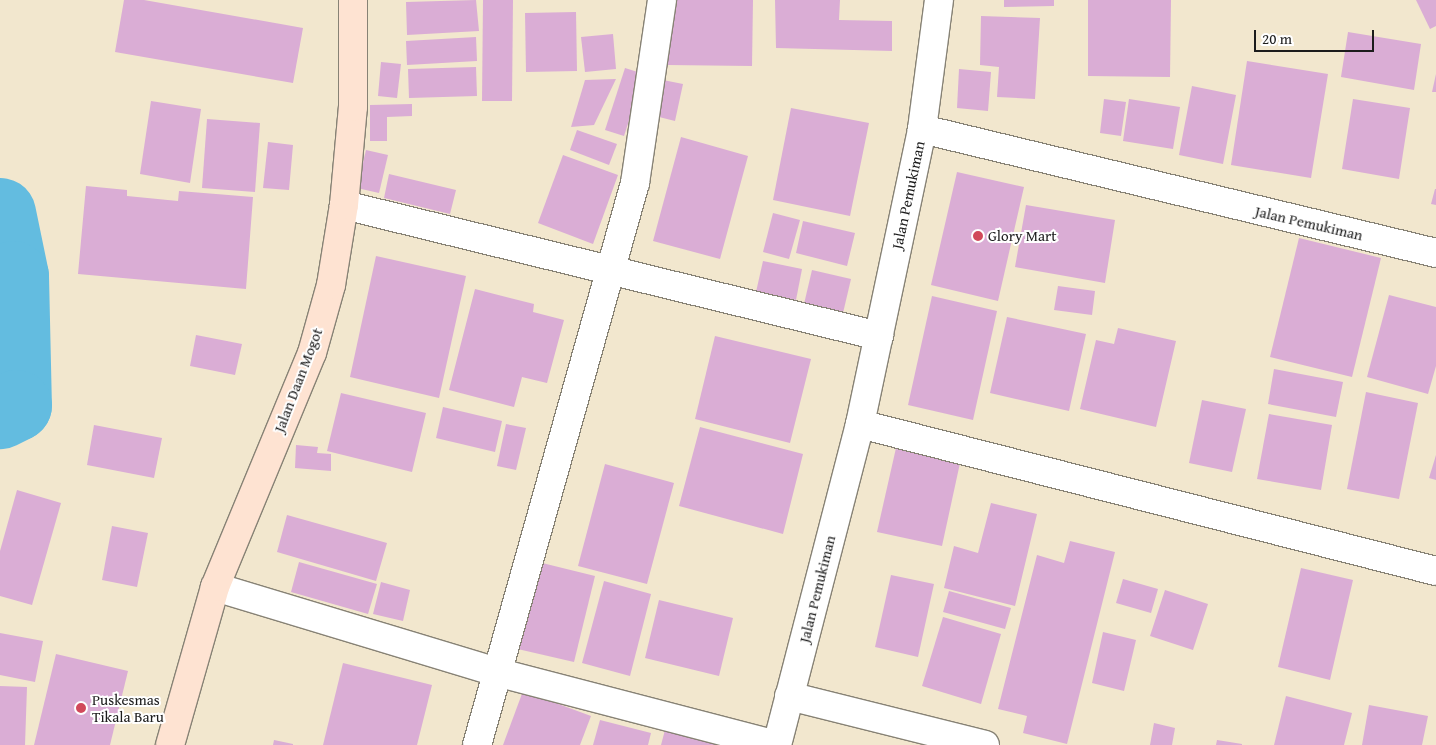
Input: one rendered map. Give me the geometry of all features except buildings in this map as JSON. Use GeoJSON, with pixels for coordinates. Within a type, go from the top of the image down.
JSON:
{"type":"FeatureCollection","features":[{"type":"Feature","properties":{"kind":"main road","name":"Jalan Daan Mogot"},"geometry":{"type":"LineString","coordinates":[[170,745],[215,587],[312,353],[332,285],[344,205],[353,107],[353,0]]}},
{"type":"Feature","properties":{"kind":"street"},"geometry":{"type":"LineString","coordinates":[[477,745],[635,183],[662,0]]}},
{"type":"Feature","properties":{"kind":"street"},"geometry":{"type":"LineString","coordinates":[[922,129],[939,0]]}},
{"type":"Feature","properties":{"kind":"street","name":"Jalan Pemukiman"},"geometry":{"type":"LineString","coordinates":[[776,745],[860,424],[922,129],[1436,253]]}},
{"type":"Feature","properties":{"kind":"street"},"geometry":{"type":"LineString","coordinates":[[344,205],[879,336]]}},
{"type":"Feature","properties":{"kind":"street"},"geometry":{"type":"LineString","coordinates":[[860,424],[1436,571]]}},
{"type":"Feature","properties":{"kind":"street"},"geometry":{"type":"LineString","coordinates":[[215,587],[496,672],[776,745]]}},
{"type":"Feature","properties":{"kind":"street"},"geometry":{"type":"LineString","coordinates":[[789,696],[985,745]]}},
{"type":"Feature","properties":{"kind":"waterway"},"geometry":{"type":"LineString","coordinates":[[0,213],[13,276],[16,405],[0,413]]}},
{"type":"Feature","properties":{"kind":"place","name":"Glory Mart"},"geometry":{"type":"Point","coordinates":[978,236]}},
{"type":"Feature","properties":{"kind":"place","name":"Puskesmas Tikala Baru"},"geometry":{"type":"Point","coordinates":[81,708]}}]}
